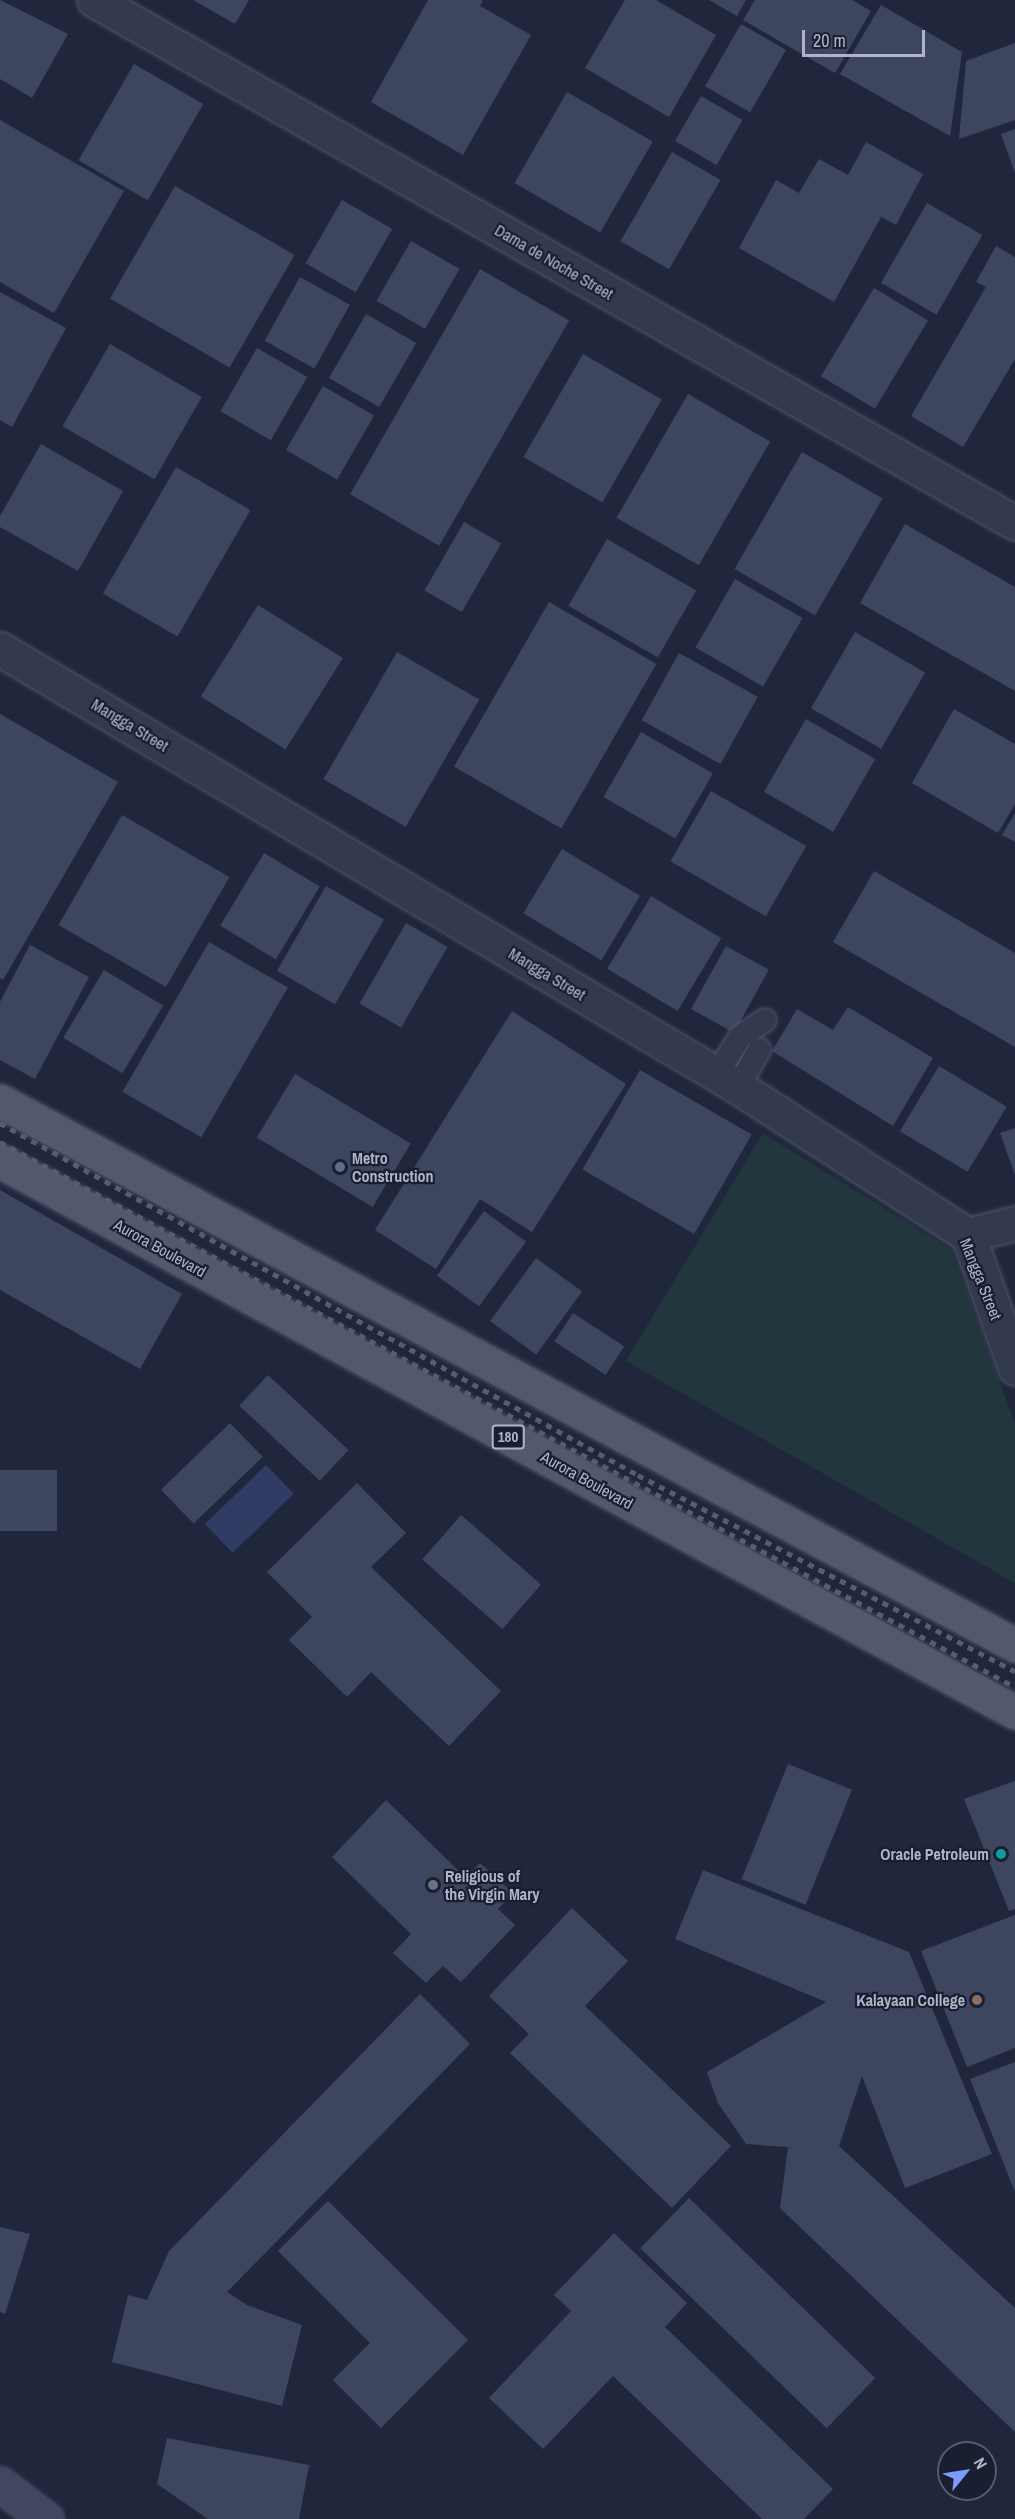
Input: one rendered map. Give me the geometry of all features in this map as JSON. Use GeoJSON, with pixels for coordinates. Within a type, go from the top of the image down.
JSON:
{"type":"FeatureCollection","features":[{"type":"Feature","properties":{"kind":"main road"},"geometry":{"type":"LineString","coordinates":[[0,1101],[1015,1645]]}},
{"type":"Feature","properties":{"kind":"main road","name":"Aurora Boulevard"},"geometry":{"type":"LineString","coordinates":[[0,1161],[1015,1712]]}},
{"type":"Feature","properties":{"kind":"main road"},"geometry":{"type":"LineString","coordinates":[[0,2484],[46,2519]]}},
{"type":"Feature","properties":{"kind":"street","name":"Dama de Noche Street"},"geometry":{"type":"LineString","coordinates":[[94,0],[1015,523]]}},
{"type":"Feature","properties":{"kind":"street","name":"Mangga Street"},"geometry":{"type":"LineString","coordinates":[[0,649],[727,1081],[968,1235],[1015,1368]]}},
{"type":"Feature","properties":{"kind":"street"},"geometry":{"type":"LineString","coordinates":[[968,1235],[1015,1223]]}},
{"type":"Feature","properties":{"kind":"lane"},"geometry":{"type":"LineString","coordinates":[[727,1081],[740,1037],[765,1020]]}},
{"type":"Feature","properties":{"kind":"lane"},"geometry":{"type":"LineString","coordinates":[[727,1081],[759,1050]]}},
{"type":"Feature","properties":{"kind":"shaded area"},"geometry":{"type":"Polygon","coordinates":[[[763,1133],[952,1250],[1015,1424],[1015,1583],[626,1361],[763,1133]]]}},
{"type":"Feature","properties":{"kind":"water"},"geometry":{"type":"Polygon","coordinates":[[[266,1465],[294,1494],[233,1553],[205,1524],[266,1465]]]}},
{"type":"Feature","properties":{"kind":"building"},"geometry":{"type":"Polygon","coordinates":[[[0,0],[68,34],[32,98],[0,79],[0,0]]]}},
{"type":"Feature","properties":{"kind":"building"},"geometry":{"type":"Polygon","coordinates":[[[193,0],[249,0],[235,24],[193,0]]]}},
{"type":"Feature","properties":{"kind":"building"},"geometry":{"type":"Polygon","coordinates":[[[428,0],[483,0],[480,6],[531,35],[463,155],[371,102],[428,0]]]}},
{"type":"Feature","properties":{"kind":"building"},"geometry":{"type":"Polygon","coordinates":[[[625,0],[656,0],[716,35],[669,117],[585,68],[625,0]]]}},
{"type":"Feature","properties":{"kind":"building"},"geometry":{"type":"Polygon","coordinates":[[[709,0],[746,0],[737,16],[709,0]]]}},
{"type":"Feature","properties":{"kind":"building"},"geometry":{"type":"Polygon","coordinates":[[[755,0],[852,0],[871,11],[835,73],[743,20],[755,0]]]}},
{"type":"Feature","properties":{"kind":"building"},"geometry":{"type":"Polygon","coordinates":[[[881,5],[962,52],[950,136],[840,74],[881,5]]]}},
{"type":"Feature","properties":{"kind":"building"},"geometry":{"type":"Polygon","coordinates":[[[741,24],[786,50],[750,112],[705,86],[741,24]]]}},
{"type":"Feature","properties":{"kind":"building"},"geometry":{"type":"Polygon","coordinates":[[[1015,43],[1015,120],[959,139],[966,61],[1015,43]]]}},
{"type":"Feature","properties":{"kind":"building"},"geometry":{"type":"Polygon","coordinates":[[[134,64],[203,104],[148,200],[79,160],[134,64]]]}},
{"type":"Feature","properties":{"kind":"building"},"geometry":{"type":"Polygon","coordinates":[[[567,92],[653,142],[600,232],[514,183],[567,92]]]}},
{"type":"Feature","properties":{"kind":"building"},"geometry":{"type":"Polygon","coordinates":[[[701,96],[743,120],[717,165],[675,141],[701,96]]]}},
{"type":"Feature","properties":{"kind":"building"},"geometry":{"type":"Polygon","coordinates":[[[0,120],[124,191],[54,313],[0,282],[0,120]]]}},
{"type":"Feature","properties":{"kind":"building"},"geometry":{"type":"Polygon","coordinates":[[[1015,129],[1015,173],[1001,134],[1015,129]]]}},
{"type":"Feature","properties":{"kind":"building"},"geometry":{"type":"Polygon","coordinates":[[[866,142],[923,174],[896,225],[881,217],[834,302],[739,248],[776,180],[799,193],[819,159],[848,175],[866,142]]]}},
{"type":"Feature","properties":{"kind":"building"},"geometry":{"type":"Polygon","coordinates":[[[672,152],[720,180],[669,269],[620,241],[672,152]]]}},
{"type":"Feature","properties":{"kind":"building"},"geometry":{"type":"Polygon","coordinates":[[[175,186],[295,255],[230,368],[110,299],[175,186]]]}},
{"type":"Feature","properties":{"kind":"building"},"geometry":{"type":"Polygon","coordinates":[[[342,200],[392,229],[356,292],[306,263],[342,200]]]}},
{"type":"Feature","properties":{"kind":"building"},"geometry":{"type":"Polygon","coordinates":[[[927,203],[982,235],[936,315],[881,283],[927,203]]]}},
{"type":"Feature","properties":{"kind":"building"},"geometry":{"type":"Polygon","coordinates":[[[411,241],[459,269],[425,329],[376,301],[411,241]]]}},
{"type":"Feature","properties":{"kind":"building"},"geometry":{"type":"Polygon","coordinates":[[[996,246],[1015,257],[1015,359],[963,447],[911,416],[986,287],[976,282],[996,246]]]}},
{"type":"Feature","properties":{"kind":"building"},"geometry":{"type":"Polygon","coordinates":[[[480,269],[569,320],[439,546],[350,494],[480,269]]]}},
{"type":"Feature","properties":{"kind":"building"},"geometry":{"type":"Polygon","coordinates":[[[300,277],[350,305],[314,368],[265,341],[300,277]]]}},
{"type":"Feature","properties":{"kind":"building"},"geometry":{"type":"Polygon","coordinates":[[[874,288],[928,320],[875,409],[821,376],[874,288]]]}},
{"type":"Feature","properties":{"kind":"building"},"geometry":{"type":"Polygon","coordinates":[[[0,292],[66,328],[12,427],[0,420],[0,292]]]}},
{"type":"Feature","properties":{"kind":"building"},"geometry":{"type":"Polygon","coordinates":[[[366,314],[416,343],[379,407],[329,378],[366,314]]]}},
{"type":"Feature","properties":{"kind":"building"},"geometry":{"type":"Polygon","coordinates":[[[110,344],[202,397],[154,479],[63,426],[110,344]]]}},
{"type":"Feature","properties":{"kind":"building"},"geometry":{"type":"Polygon","coordinates":[[[257,348],[307,377],[271,440],[220,411],[257,348]]]}},
{"type":"Feature","properties":{"kind":"building"},"geometry":{"type":"Polygon","coordinates":[[[583,354],[662,399],[602,503],[524,457],[583,354]]]}},
{"type":"Feature","properties":{"kind":"building"},"geometry":{"type":"Polygon","coordinates":[[[323,386],[374,416],[337,480],[286,450],[323,386]]]}},
{"type":"Feature","properties":{"kind":"building"},"geometry":{"type":"Polygon","coordinates":[[[688,394],[770,442],[699,565],[616,518],[688,394]]]}},
{"type":"Feature","properties":{"kind":"building"},"geometry":{"type":"Polygon","coordinates":[[[41,444],[123,491],[78,571],[0,527],[0,516],[41,444]]]}},
{"type":"Feature","properties":{"kind":"building"},"geometry":{"type":"Polygon","coordinates":[[[802,452],[883,498],[815,615],[734,569],[802,452]]]}},
{"type":"Feature","properties":{"kind":"building"},"geometry":{"type":"Polygon","coordinates":[[[176,467],[250,510],[177,636],[103,593],[176,467]]]}},
{"type":"Feature","properties":{"kind":"building"},"geometry":{"type":"Polygon","coordinates":[[[464,522],[501,544],[462,612],[424,590],[464,522]]]}},
{"type":"Feature","properties":{"kind":"building"},"geometry":{"type":"Polygon","coordinates":[[[905,524],[1015,587],[1015,691],[860,603],[905,524]]]}},
{"type":"Feature","properties":{"kind":"building"},"geometry":{"type":"Polygon","coordinates":[[[607,539],[696,590],[658,657],[568,606],[607,539]]]}},
{"type":"Feature","properties":{"kind":"building"},"geometry":{"type":"Polygon","coordinates":[[[735,579],[803,618],[763,686],[696,647],[735,579]]]}},
{"type":"Feature","properties":{"kind":"building"},"geometry":{"type":"Polygon","coordinates":[[[549,602],[656,664],[561,829],[454,767],[549,602]]]}},
{"type":"Feature","properties":{"kind":"building"},"geometry":{"type":"Polygon","coordinates":[[[258,605],[343,658],[286,750],[201,697],[258,605]]]}},
{"type":"Feature","properties":{"kind":"building"},"geometry":{"type":"Polygon","coordinates":[[[855,632],[925,672],[881,749],[811,708],[855,632]]]}},
{"type":"Feature","properties":{"kind":"building"},"geometry":{"type":"Polygon","coordinates":[[[397,652],[479,700],[406,827],[324,779],[397,652]]]}},
{"type":"Feature","properties":{"kind":"building"},"geometry":{"type":"Polygon","coordinates":[[[679,653],[758,697],[720,764],[642,720],[679,653]]]}},
{"type":"Feature","properties":{"kind":"building"},"geometry":{"type":"Polygon","coordinates":[[[954,709],[1015,744],[1015,804],[998,833],[912,783],[954,709]]]}},
{"type":"Feature","properties":{"kind":"building"},"geometry":{"type":"Polygon","coordinates":[[[0,714],[118,782],[3,980],[0,978],[0,714]]]}},
{"type":"Feature","properties":{"kind":"building"},"geometry":{"type":"Polygon","coordinates":[[[806,719],[875,759],[833,832],[764,792],[806,719]]]}},
{"type":"Feature","properties":{"kind":"building"},"geometry":{"type":"Polygon","coordinates":[[[641,732],[713,774],[675,838],[604,797],[641,732]]]}},
{"type":"Feature","properties":{"kind":"building"},"geometry":{"type":"Polygon","coordinates":[[[711,791],[806,846],[766,916],[670,861],[711,791]]]}},
{"type":"Feature","properties":{"kind":"building"},"geometry":{"type":"Polygon","coordinates":[[[1015,813],[1015,842],[1002,835],[1015,813]]]}},
{"type":"Feature","properties":{"kind":"building"},"geometry":{"type":"Polygon","coordinates":[[[122,815],[229,877],[166,987],[58,925],[122,815]]]}},
{"type":"Feature","properties":{"kind":"building"},"geometry":{"type":"Polygon","coordinates":[[[562,849],[640,896],[601,960],[523,913],[562,849]]]}},
{"type":"Feature","properties":{"kind":"building"},"geometry":{"type":"Polygon","coordinates":[[[264,853],[320,886],[276,959],[220,926],[264,853]]]}},
{"type":"Feature","properties":{"kind":"building"},"geometry":{"type":"Polygon","coordinates":[[[874,871],[1015,953],[1015,1047],[833,942],[874,871]]]}},
{"type":"Feature","properties":{"kind":"building"},"geometry":{"type":"Polygon","coordinates":[[[326,886],[384,920],[335,1004],[277,971],[326,886]]]}},
{"type":"Feature","properties":{"kind":"building"},"geometry":{"type":"Polygon","coordinates":[[[651,896],[721,938],[678,1011],[607,969],[651,896]]]}},
{"type":"Feature","properties":{"kind":"building"},"geometry":{"type":"Polygon","coordinates":[[[406,923],[448,947],[401,1028],[360,1004],[406,923]]]}},
{"type":"Feature","properties":{"kind":"building"},"geometry":{"type":"Polygon","coordinates":[[[209,942],[288,988],[201,1137],[123,1092],[209,942]]]}},
{"type":"Feature","properties":{"kind":"building"},"geometry":{"type":"Polygon","coordinates":[[[30,945],[89,977],[35,1079],[0,1060],[0,1002],[30,945]]]}},
{"type":"Feature","properties":{"kind":"building"},"geometry":{"type":"Polygon","coordinates":[[[726,946],[769,970],[734,1033],[691,1009],[726,946]]]}},
{"type":"Feature","properties":{"kind":"building"},"geometry":{"type":"Polygon","coordinates":[[[104,970],[163,1006],[122,1073],[63,1038],[104,970]]]}},
{"type":"Feature","properties":{"kind":"building"},"geometry":{"type":"Polygon","coordinates":[[[848,1007],[933,1058],[893,1126],[772,1051],[797,1009],[833,1030],[848,1007]]]}},
{"type":"Feature","properties":{"kind":"building"},"geometry":{"type":"Polygon","coordinates":[[[512,1011],[626,1084],[532,1232],[480,1199],[436,1269],[375,1230],[512,1011]]]}},
{"type":"Feature","properties":{"kind":"building"},"geometry":{"type":"Polygon","coordinates":[[[939,1066],[1007,1107],[968,1172],[900,1131],[939,1066]]]}},
{"type":"Feature","properties":{"kind":"building"},"geometry":{"type":"Polygon","coordinates":[[[640,1070],[752,1134],[694,1234],[582,1170],[640,1070]]]}},
{"type":"Feature","properties":{"kind":"building"},"geometry":{"type":"Polygon","coordinates":[[[295,1074],[411,1144],[373,1207],[257,1137],[295,1074]]]}},
{"type":"Feature","properties":{"kind":"building"},"geometry":{"type":"Polygon","coordinates":[[[1015,1128],[1015,1175],[1000,1133],[1015,1128]]]}},
{"type":"Feature","properties":{"kind":"building"},"geometry":{"type":"Polygon","coordinates":[[[0,1190],[182,1294],[140,1369],[0,1290],[0,1190]]]}},
{"type":"Feature","properties":{"kind":"building"},"geometry":{"type":"Polygon","coordinates":[[[484,1211],[526,1242],[479,1306],[437,1276],[484,1211]]]}},
{"type":"Feature","properties":{"kind":"building"},"geometry":{"type":"Polygon","coordinates":[[[536,1258],[582,1292],[536,1355],[490,1321],[536,1258]]]}},
{"type":"Feature","properties":{"kind":"building"},"geometry":{"type":"Polygon","coordinates":[[[573,1313],[624,1346],[606,1375],[554,1342],[573,1313]]]}},
{"type":"Feature","properties":{"kind":"building"},"geometry":{"type":"Polygon","coordinates":[[[268,1375],[348,1450],[320,1481],[239,1406],[268,1375]]]}},
{"type":"Feature","properties":{"kind":"building"},"geometry":{"type":"Polygon","coordinates":[[[230,1423],[263,1457],[194,1523],[161,1490],[230,1423]]]}},
{"type":"Feature","properties":{"kind":"building"},"geometry":{"type":"Polygon","coordinates":[[[0,1470],[57,1470],[57,1531],[0,1531],[0,1470]]]}},
{"type":"Feature","properties":{"kind":"building"},"geometry":{"type":"Polygon","coordinates":[[[357,1483],[406,1533],[371,1567],[501,1691],[449,1746],[371,1672],[347,1697],[289,1640],[312,1617],[267,1572],[357,1483]]]}},
{"type":"Feature","properties":{"kind":"building"},"geometry":{"type":"Polygon","coordinates":[[[461,1515],[541,1585],[502,1629],[422,1560],[461,1515]]]}},
{"type":"Feature","properties":{"kind":"building"},"geometry":{"type":"Polygon","coordinates":[[[788,1764],[852,1790],[806,1905],[742,1879],[788,1764]]]}},
{"type":"Feature","properties":{"kind":"building","name":"Oracle Petroleum"},"geometry":{"type":"Polygon","coordinates":[[[1015,1781],[1015,1909],[1009,1911],[964,1799],[1015,1781]]]}},
{"type":"Feature","properties":{"kind":"building","name":"Religious of the Virgin Mary"},"geometry":{"type":"Polygon","coordinates":[[[386,1800],[465,1877],[480,1863],[513,1893],[498,1909],[515,1925],[461,1982],[443,1966],[426,1983],[393,1953],[411,1934],[332,1857],[386,1800]]]}},
{"type":"Feature","properties":{"kind":"building"},"geometry":{"type":"Polygon","coordinates":[[[703,1870],[909,1952],[992,2154],[905,2188],[862,2076],[839,2146],[1015,2308],[1015,2432],[780,2208],[788,2147],[746,2144],[718,2103],[707,2072],[826,2002],[675,1939],[703,1870]]]}},
{"type":"Feature","properties":{"kind":"building"},"geometry":{"type":"Polygon","coordinates":[[[572,1908],[628,1961],[585,2006],[731,2146],[672,2208],[510,2053],[529,2034],[489,1996],[572,1908]]]}},
{"type":"Feature","properties":{"kind":"building","name":"Kalayaan College"},"geometry":{"type":"Polygon","coordinates":[[[1015,1915],[1015,2048],[967,2067],[921,1951],[1015,1915]]]}},
{"type":"Feature","properties":{"kind":"building"},"geometry":{"type":"Polygon","coordinates":[[[420,1994],[470,2044],[227,2292],[247,2305],[302,2325],[282,2406],[112,2362],[128,2295],[147,2300],[169,2251],[420,1994]]]}},
{"type":"Feature","properties":{"kind":"building"},"geometry":{"type":"Polygon","coordinates":[[[1015,2062],[1015,2192],[970,2079],[1015,2062]]]}},
{"type":"Feature","properties":{"kind":"building"},"geometry":{"type":"Polygon","coordinates":[[[689,2198],[875,2378],[827,2428],[640,2248],[689,2198]]]}},
{"type":"Feature","properties":{"kind":"building"},"geometry":{"type":"Polygon","coordinates":[[[328,2201],[468,2340],[381,2428],[333,2380],[370,2343],[278,2251],[328,2201]]]}},
{"type":"Feature","properties":{"kind":"building"},"geometry":{"type":"Polygon","coordinates":[[[0,2227],[30,2234],[5,2314],[0,2312],[0,2227]]]}},
{"type":"Feature","properties":{"kind":"building"},"geometry":{"type":"Polygon","coordinates":[[[614,2233],[687,2303],[665,2327],[833,2489],[804,2519],[762,2519],[613,2376],[543,2449],[489,2398],[571,2311],[554,2295],[614,2233]]]}},
{"type":"Feature","properties":{"kind":"building"},"geometry":{"type":"Polygon","coordinates":[[[167,2438],[309,2465],[299,2519],[208,2519],[157,2484],[167,2438]]]}},
{"type":"Feature","properties":{"kind":"railway"},"geometry":{"type":"LineString","coordinates":[[0,1123],[638,1475],[1015,1671]]}},
{"type":"Feature","properties":{"kind":"railway"},"geometry":{"type":"LineString","coordinates":[[0,1142],[1015,1687]]}},
{"type":"Feature","properties":{"kind":"place","name":"Metro Construction"},"geometry":{"type":"Point","coordinates":[340,1167]}},
{"type":"Feature","properties":{"kind":"place","name":"Oracle Petroleum"},"geometry":{"type":"Point","coordinates":[1001,1854]}},
{"type":"Feature","properties":{"kind":"place","name":"Religious of the Virgin Mary"},"geometry":{"type":"Point","coordinates":[433,1885]}},
{"type":"Feature","properties":{"kind":"place","name":"Kalayaan College"},"geometry":{"type":"Point","coordinates":[977,2000]}}]}
